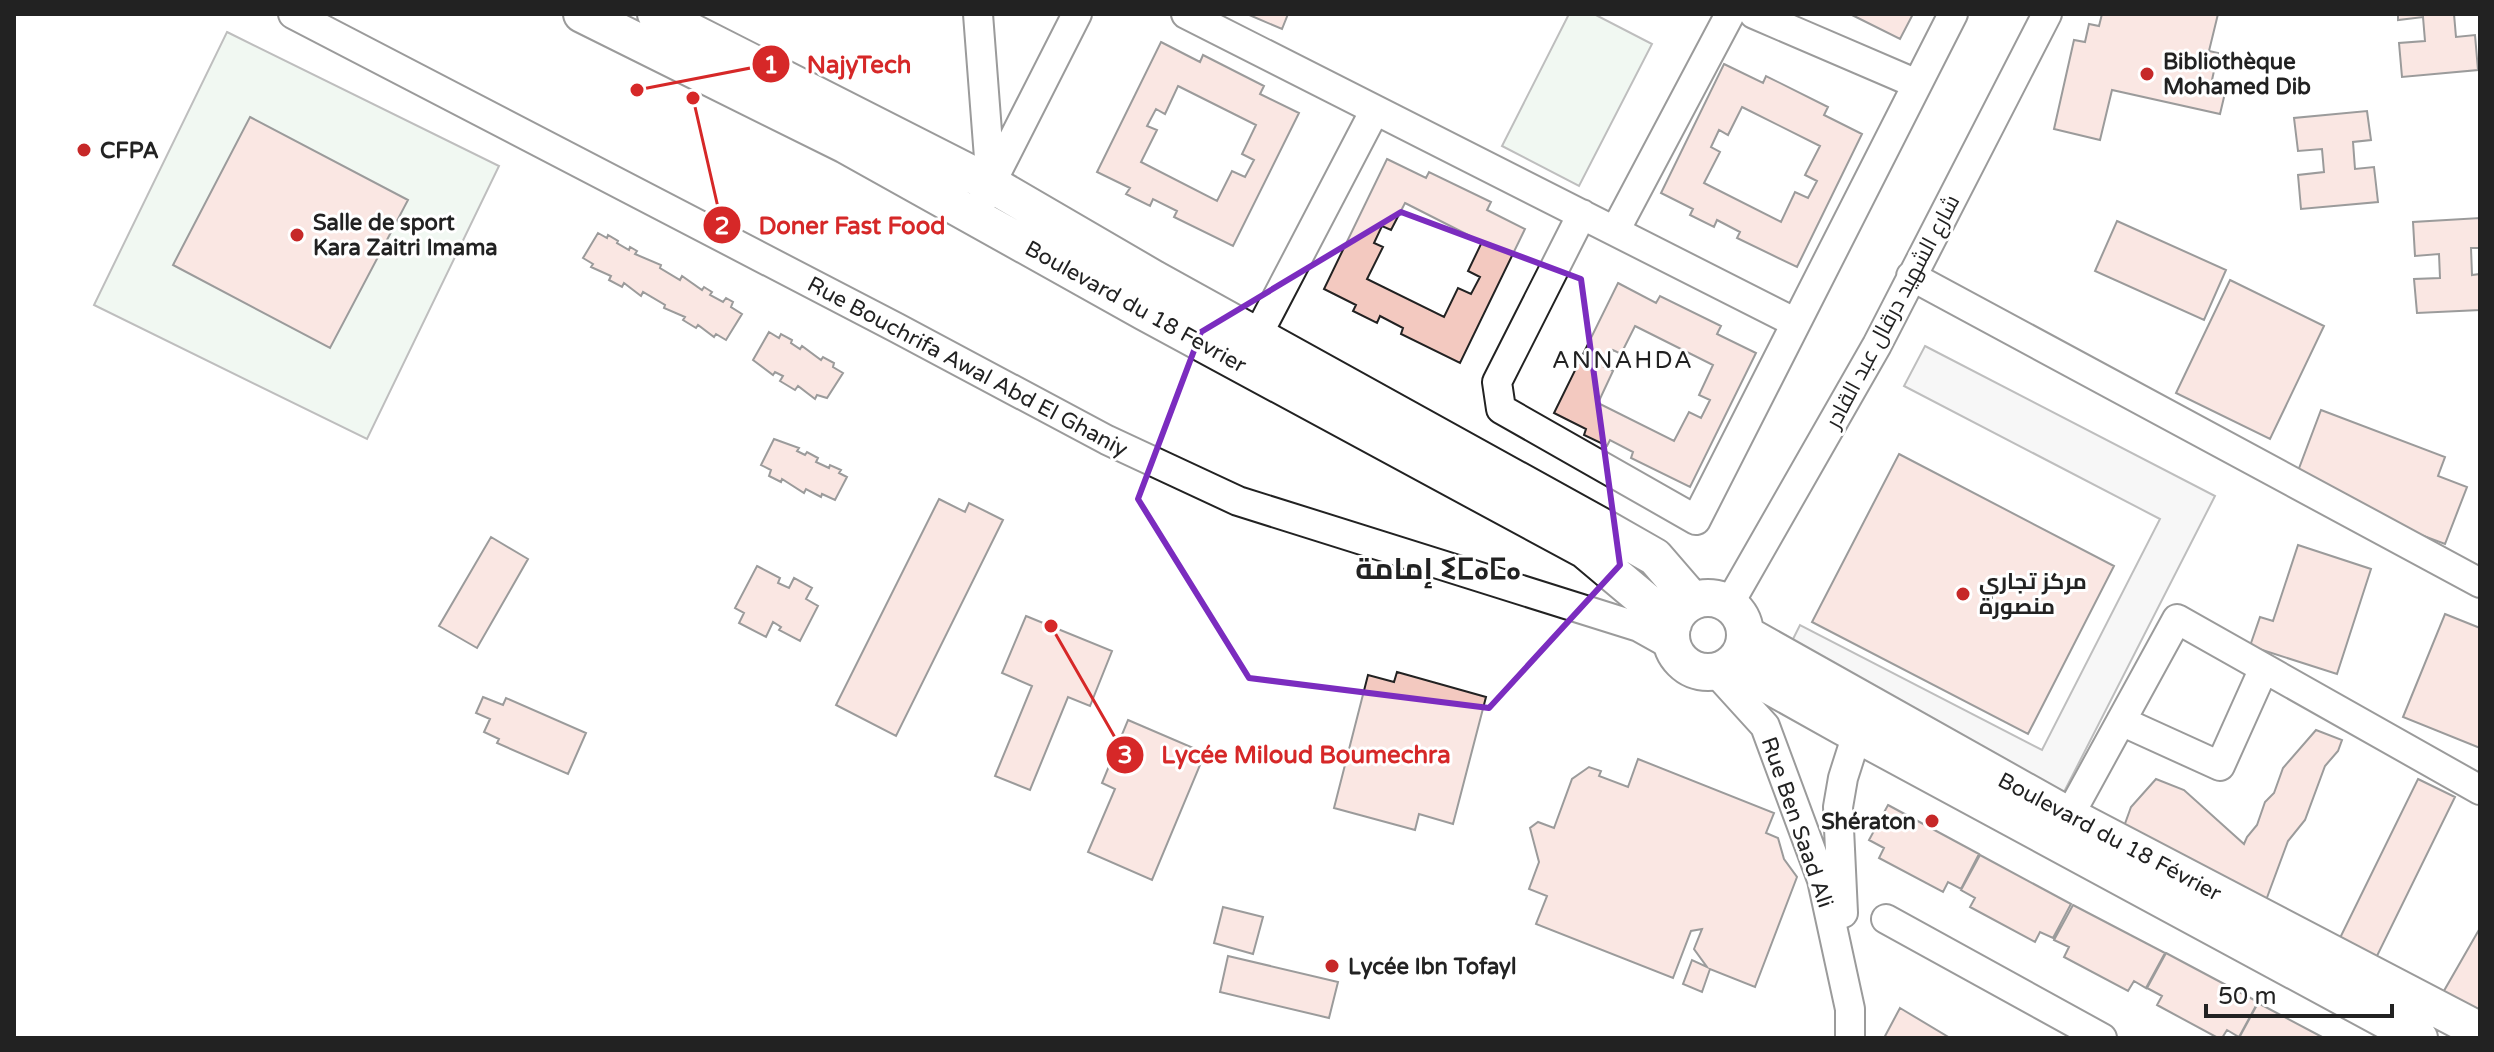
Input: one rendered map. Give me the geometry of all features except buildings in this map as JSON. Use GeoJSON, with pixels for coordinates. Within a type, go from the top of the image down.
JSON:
{"type":"FeatureCollection","features":[{"type":"Feature","properties":{"kind":"main road","name":"Boulevard du 18 Fevrier"},"geometry":{"type":"LineString","coordinates":[[582,14],[846,145],[1172,327],[1585,550],[1680,624]]}},
{"type":"Feature","properties":{"kind":"main road","name":"Boulevard du 18 Fevrier"},"geometry":{"type":"LineString","coordinates":[[656,14],[991,184],[1655,557],[1680,624]]}},
{"type":"Feature","properties":{"kind":"main road"},"geometry":{"type":"LineString","coordinates":[[1706,597],[1718,599],[1730,643],[1694,669],[1678,656],[1680,624],[1706,597]]}},
{"type":"Feature","properties":{"kind":"main road","name":"Boulevard du 18 Février"},"geometry":{"type":"LineString","coordinates":[[1730,643],[1857,734],[2402,1034]]}},
{"type":"Feature","properties":{"kind":"main road","name":"Boulevard du 18 Février"},"geometry":{"type":"LineString","coordinates":[[1730,643],[2480,1031]]}},
{"type":"Feature","properties":{"kind":"street","name":"Rue Bouchrifa Awal Abd El Ghaniy"},"geometry":{"type":"LineString","coordinates":[[293,14],[883,320],[1107,440],[1238,501],[1639,627],[1680,624]]}},
{"type":"Feature","properties":{"kind":"street"},"geometry":{"type":"LineString","coordinates":[[978,14],[991,184]]}},
{"type":"Feature","properties":{"kind":"street"},"geometry":{"type":"LineString","coordinates":[[974,216],[1077,14]]}},
{"type":"Feature","properties":{"kind":"street"},"geometry":{"type":"LineString","coordinates":[[1186,14],[1796,323]]}},
{"type":"Feature","properties":{"kind":"street"},"geometry":{"type":"LineString","coordinates":[[1615,231],[1730,14]]}},
{"type":"Feature","properties":{"kind":"street"},"geometry":{"type":"LineString","coordinates":[[1754,14],[1917,84]]}},
{"type":"Feature","properties":{"kind":"street"},"geometry":{"type":"LineString","coordinates":[[1582,214],[1497,382],[1501,409],[1696,520],[1953,14]]}},
{"type":"Feature","properties":{"kind":"street","name":"شارع الشهيد درقال عبد القادر"},"geometry":{"type":"LineString","coordinates":[[1730,643],[1911,276],[2047,14]]}},
{"type":"Feature","properties":{"kind":"street"},"geometry":{"type":"LineString","coordinates":[[1257,336],[1375,110]]}},
{"type":"Feature","properties":{"kind":"street"},"geometry":{"type":"LineString","coordinates":[[1911,276],[2480,583]]}},
{"type":"Feature","properties":{"kind":"street"},"geometry":{"type":"LineString","coordinates":[[2069,816],[2177,619],[2480,790]]}},
{"type":"Feature","properties":{"kind":"street","name":"Rue Ben Saad Ali"},"geometry":{"type":"LineString","coordinates":[[1730,643],[1765,726],[1822,880],[1850,1009],[1850,1038]]}},
{"type":"Feature","properties":{"kind":"street"},"geometry":{"type":"LineString","coordinates":[[2121,721],[2220,766],[2264,668]]}},
{"type":"Feature","properties":{"kind":"street"},"geometry":{"type":"LineString","coordinates":[[1850,1009],[1838,807],[1843,778],[1857,734]]}},
{"type":"Feature","properties":{"kind":"street"},"geometry":{"type":"LineString","coordinates":[[1886,919],[2102,1038]]}},
{"type":"Feature","properties":{"kind":"highlighted area"},"geometry":{"type":"Polygon","coordinates":[[[1401,212],[1581,279],[1620,565],[1489,708],[1249,678],[1138,499],[1201,332],[1401,212]]]}},
{"type":"Feature","properties":{"kind":"green space"},"geometry":{"type":"Polygon","coordinates":[[[1569,14],[1594,14],[1652,44],[1579,186],[1502,146],[1569,14]]]}},
{"type":"Feature","properties":{"kind":"green space","name":"Salle de sport Kara Zaitri Imama"},"geometry":{"type":"Polygon","coordinates":[[[227,32],[499,166],[367,439],[94,305],[227,32]]]}},
{"type":"Feature","properties":{"kind":"shaded area"},"geometry":{"type":"Polygon","coordinates":[[[1925,346],[2215,496],[2064,792],[1788,649],[1800,625],[2042,750],[2160,519],[1904,386],[1925,346]]]}},
{"type":"Feature","properties":{"kind":"place","name":"Bibliothèque Mohamed Dib"},"geometry":{"type":"Point","coordinates":[2147,74]}},
{"type":"Feature","properties":{"kind":"place","name":"NajyTech"},"geometry":{"type":"Point","coordinates":[637,90]}},
{"type":"Feature","properties":{"kind":"place","name":"Doner Fast Food"},"geometry":{"type":"Point","coordinates":[693,98]}},
{"type":"Feature","properties":{"kind":"place","name":"CFPA"},"geometry":{"type":"Point","coordinates":[84,150]}},
{"type":"Feature","properties":{"kind":"place","name":"Salle de sport Kara Zaitri Imama"},"geometry":{"type":"Point","coordinates":[297,235]}},
{"type":"Feature","properties":{"kind":"place","name":"مركز تجاري منصورة"},"geometry":{"type":"Point","coordinates":[1963,594]}},
{"type":"Feature","properties":{"kind":"place","name":"Lycée Miloud Boumechra"},"geometry":{"type":"Point","coordinates":[1051,626]}},
{"type":"Feature","properties":{"kind":"place","name":"Shératon"},"geometry":{"type":"Point","coordinates":[1932,821]}},
{"type":"Feature","properties":{"kind":"place","name":"Lycée Ibn Tofayl"},"geometry":{"type":"Point","coordinates":[1332,966]}},
{"type":"Feature","properties":{"kind":"district","name":"ANNAHDA"},"geometry":{"type":"Point","coordinates":[1623,360]}},
{"type":"Feature","properties":{"kind":"district","name":"إمامة ⵉⵎⴰⵎⴰ"},"geometry":{"type":"Point","coordinates":[1438,569]}}]}
